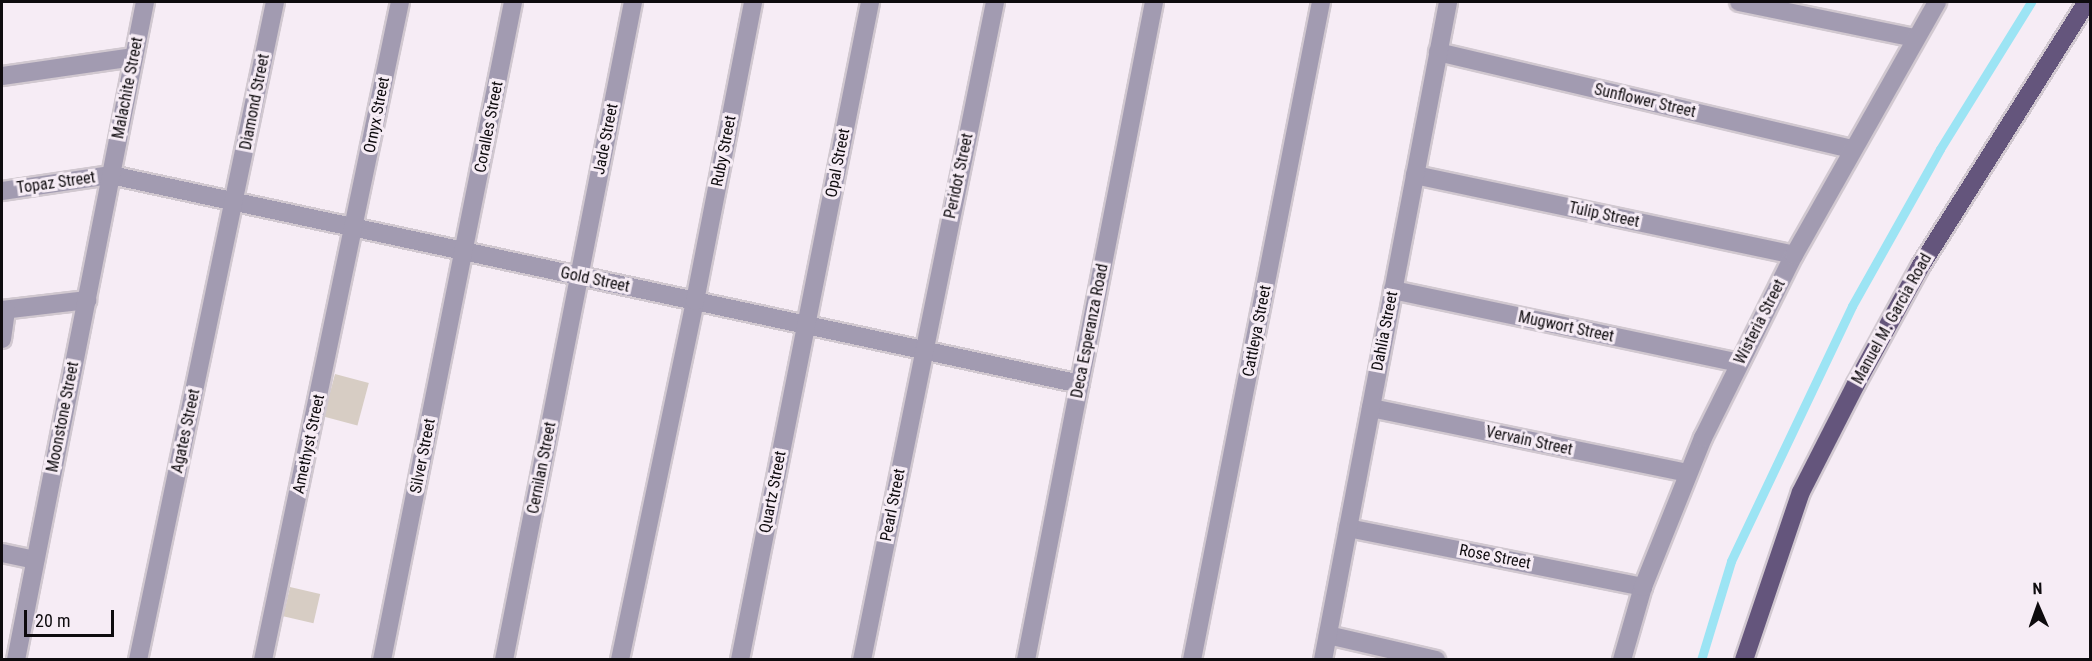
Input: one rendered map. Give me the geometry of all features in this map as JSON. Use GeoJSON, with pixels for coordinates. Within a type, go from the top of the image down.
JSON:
{"type":"FeatureCollection","features":[{"type":"Feature","properties":{"kind":"main road","name":"Manuel M. Garcia Road"},"geometry":{"type":"LineString","coordinates":[[1744,660],[1801,492],[1851,394],[1920,267],[2087,2]]}},
{"type":"Feature","properties":{"kind":"street","name":"Malachite Street"},"geometry":{"type":"LineString","coordinates":[[111,175],[145,2]]}},
{"type":"Feature","properties":{"kind":"street","name":"Diamond Street"},"geometry":{"type":"LineString","coordinates":[[235,202],[275,2]]}},
{"type":"Feature","properties":{"kind":"street","name":"Ornyx Street"},"geometry":{"type":"LineString","coordinates":[[355,228],[400,2]]}},
{"type":"Feature","properties":{"kind":"street","name":"Coralles Street"},"geometry":{"type":"LineString","coordinates":[[464,252],[513,2]]}},
{"type":"Feature","properties":{"kind":"street","name":"Jade Street"},"geometry":{"type":"LineString","coordinates":[[580,276],[633,2]]}},
{"type":"Feature","properties":{"kind":"street","name":"Ruby Street"},"geometry":{"type":"LineString","coordinates":[[620,660],[695,301],[753,2]]}},
{"type":"Feature","properties":{"kind":"street","name":"Opal Street"},"geometry":{"type":"LineString","coordinates":[[806,325],[870,2]]}},
{"type":"Feature","properties":{"kind":"street","name":"Peridot Street"},"geometry":{"type":"LineString","coordinates":[[924,351],[995,2]]}},
{"type":"Feature","properties":{"kind":"street","name":"Deca Esperanza Road"},"geometry":{"type":"LineString","coordinates":[[1026,660],[1154,2]]}},
{"type":"Feature","properties":{"kind":"street","name":"Cattleya Street"},"geometry":{"type":"LineString","coordinates":[[1192,660],[1322,2]]}},
{"type":"Feature","properties":{"kind":"street","name":"Dahlia Street"},"geometry":{"type":"LineString","coordinates":[[1323,660],[1448,2]]}},
{"type":"Feature","properties":{"kind":"street"},"geometry":{"type":"LineString","coordinates":[[1739,2],[1914,38]]}},
{"type":"Feature","properties":{"kind":"street","name":"Wisteria Street"},"geometry":{"type":"LineString","coordinates":[[1622,660],[1643,587],[1687,473],[1739,363],[1851,149],[1936,2]]}},
{"type":"Feature","properties":{"kind":"street","name":"Sunflower Street"},"geometry":{"type":"LineString","coordinates":[[1438,52],[1851,149]]}},
{"type":"Feature","properties":{"kind":"street"},"geometry":{"type":"LineString","coordinates":[[2,76],[134,57]]}},
{"type":"Feature","properties":{"kind":"street","name":"Gold Street"},"geometry":{"type":"LineString","coordinates":[[111,175],[1080,384]]}},
{"type":"Feature","properties":{"kind":"street","name":"Topaz Street"},"geometry":{"type":"LineString","coordinates":[[2,191],[111,175]]}},
{"type":"Feature","properties":{"kind":"street","name":"Moonstone Street"},"geometry":{"type":"LineString","coordinates":[[16,660],[111,175]]}},
{"type":"Feature","properties":{"kind":"street","name":"Tulip Street"},"geometry":{"type":"LineString","coordinates":[[1415,175],[1794,255]]}},
{"type":"Feature","properties":{"kind":"street","name":"Agates Street"},"geometry":{"type":"LineString","coordinates":[[138,660],[235,202]]}},
{"type":"Feature","properties":{"kind":"street","name":"Amethyst Street"},"geometry":{"type":"LineString","coordinates":[[263,660],[355,228]]}},
{"type":"Feature","properties":{"kind":"street","name":"Silver Street"},"geometry":{"type":"LineString","coordinates":[[382,660],[464,252]]}},
{"type":"Feature","properties":{"kind":"street","name":"Cernilan Street"},"geometry":{"type":"LineString","coordinates":[[504,660],[580,276]]}},
{"type":"Feature","properties":{"kind":"street","name":"Mugwort Street"},"geometry":{"type":"LineString","coordinates":[[1393,290],[1739,363]]}},
{"type":"Feature","properties":{"kind":"street"},"geometry":{"type":"LineString","coordinates":[[2,339],[4,310],[87,300]]}},
{"type":"Feature","properties":{"kind":"street","name":"Quartz Street"},"geometry":{"type":"LineString","coordinates":[[740,660],[806,325]]}},
{"type":"Feature","properties":{"kind":"street","name":"Pearl Street"},"geometry":{"type":"LineString","coordinates":[[862,660],[924,351]]}},
{"type":"Feature","properties":{"kind":"street","name":"Vervain Street"},"geometry":{"type":"LineString","coordinates":[[1371,408],[1687,473]]}},
{"type":"Feature","properties":{"kind":"street","name":"Rose Street"},"geometry":{"type":"LineString","coordinates":[[1348,528],[1643,587]]}},
{"type":"Feature","properties":{"kind":"street"},"geometry":{"type":"LineString","coordinates":[[2,553],[35,560]]}},
{"type":"Feature","properties":{"kind":"street"},"geometry":{"type":"LineString","coordinates":[[1328,635],[1436,660]]}},
{"type":"Feature","properties":{"kind":"building"},"geometry":{"type":"Polygon","coordinates":[[[335,374],[369,383],[357,426],[324,417],[335,374]]]}},
{"type":"Feature","properties":{"kind":"building"},"geometry":{"type":"Polygon","coordinates":[[[290,587],[320,594],[313,623],[283,616],[290,587]]]}},
{"type":"Feature","properties":{"kind":"waterway"},"geometry":{"type":"LineString","coordinates":[[1701,660],[1731,561],[1852,306],[1940,149],[2031,2]]}}]}
